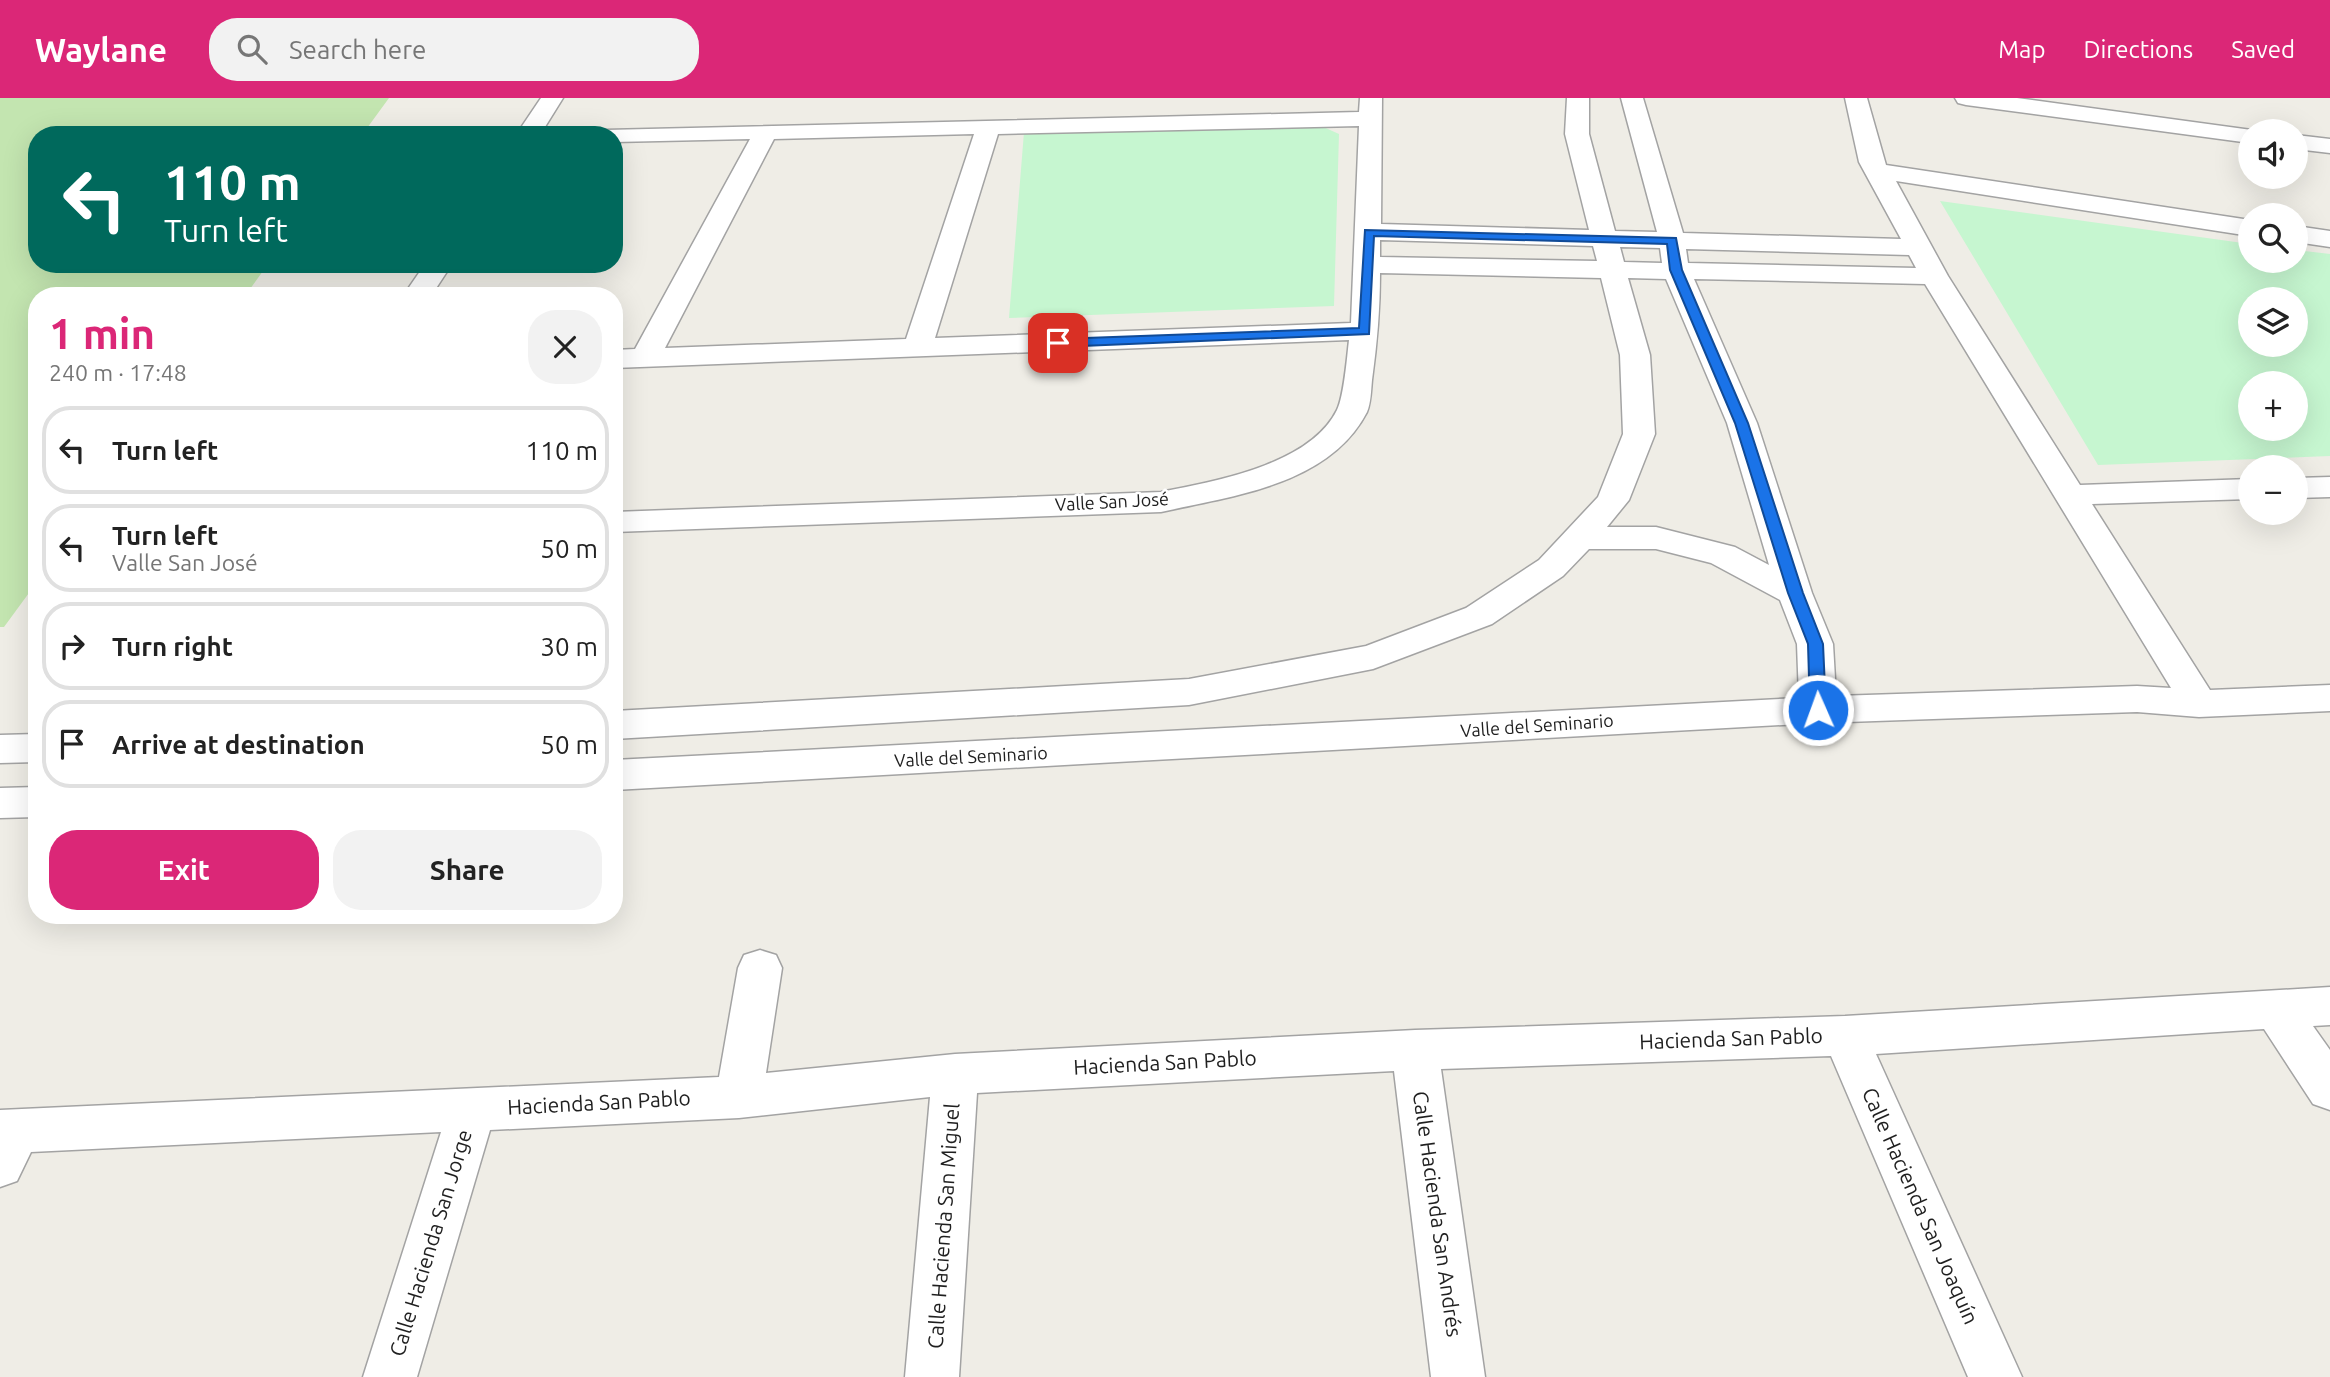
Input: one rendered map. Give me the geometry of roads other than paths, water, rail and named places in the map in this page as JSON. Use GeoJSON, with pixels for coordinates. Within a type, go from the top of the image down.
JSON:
{"type":"FeatureCollection","features":[{"type":"Feature","properties":{"kind":"street"},"geometry":{"type":"LineString","coordinates":[[533,126],[552,98]]}},
{"type":"Feature","properties":{"kind":"street"},"geometry":{"type":"LineString","coordinates":[[623,724],[1189,692],[1373,657],[1479,616],[1551,568],[1580,538],[1613,500],[1639,434],[1635,355],[1577,134],[1578,98]]}},
{"type":"Feature","properties":{"kind":"street"},"geometry":{"type":"LineString","coordinates":[[1632,98],[1674,255],[1742,423],[1795,593],[1815,644],[1818,710]]}},
{"type":"Feature","properties":{"kind":"street"},"geometry":{"type":"LineString","coordinates":[[1856,98],[1871,162],[1926,261],[2199,704]]}},
{"type":"Feature","properties":{"kind":"street"},"geometry":{"type":"LineString","coordinates":[[1966,98],[2238,134]]}},
{"type":"Feature","properties":{"kind":"street"},"geometry":{"type":"LineString","coordinates":[[623,135],[988,127],[1371,108]]}},
{"type":"Feature","properties":{"kind":"street","name":"Valle San José"},"geometry":{"type":"LineString","coordinates":[[623,522],[1161,502],[1231,487],[1291,467],[1331,439],[1353,410],[1365,331],[1371,108]]}},
{"type":"Feature","properties":{"kind":"street"},"geometry":{"type":"LineString","coordinates":[[918,348],[988,127]]}},
{"type":"Feature","properties":{"kind":"street"},"geometry":{"type":"LineString","coordinates":[[645,358],[766,132]]}},
{"type":"Feature","properties":{"kind":"street"},"geometry":{"type":"LineString","coordinates":[[2308,143],[2330,146]]}},
{"type":"Feature","properties":{"kind":"street"},"geometry":{"type":"LineString","coordinates":[[1878,171],[2238,226]]}},
{"type":"Feature","properties":{"kind":"street"},"geometry":{"type":"LineString","coordinates":[[1369,232],[1604,238],[1674,255],[1926,261]]}},
{"type":"Feature","properties":{"kind":"street"},"geometry":{"type":"LineString","coordinates":[[2308,236],[2330,239]]}},
{"type":"Feature","properties":{"kind":"street"},"geometry":{"type":"LineString","coordinates":[[1368,265],[1613,268],[1674,255]]}},
{"type":"Feature","properties":{"kind":"street"},"geometry":{"type":"LineString","coordinates":[[623,359],[1365,331]]}},
{"type":"Feature","properties":{"kind":"street"},"geometry":{"type":"LineString","coordinates":[[2308,488],[2330,487]]}},
{"type":"Feature","properties":{"kind":"street"},"geometry":{"type":"LineString","coordinates":[[2069,495],[2238,489]]}},
{"type":"Feature","properties":{"kind":"street"},"geometry":{"type":"LineString","coordinates":[[1580,538],[1656,538],[1723,555],[1795,593]]}},
{"type":"Feature","properties":{"kind":"street","name":"Valle del Seminario"},"geometry":{"type":"LineString","coordinates":[[623,775],[1818,710],[2137,699],[2199,704],[2330,698]]}},
{"type":"Feature","properties":{"kind":"street"},"geometry":{"type":"LineString","coordinates":[[0,749],[28,748]]}},
{"type":"Feature","properties":{"kind":"street"},"geometry":{"type":"LineString","coordinates":[[0,803],[28,802]]}},
{"type":"Feature","properties":{"kind":"street"},"geometry":{"type":"LineString","coordinates":[[739,1097],[760,968]]}},
{"type":"Feature","properties":{"kind":"street","name":"Hacienda San Pablo"},"geometry":{"type":"LineString","coordinates":[[6,1143],[472,1109],[739,1097],[955,1074],[1415,1050],[1845,1036],[2330,1006]]}},
{"type":"Feature","properties":{"kind":"street"},"geometry":{"type":"LineString","coordinates":[[2276,1009],[2330,1090]]}},
{"type":"Feature","properties":{"kind":"street","name":"Calle Hacienda San Joaquín"},"geometry":{"type":"LineString","coordinates":[[1845,1036],[1995,1377]]}},
{"type":"Feature","properties":{"kind":"street","name":"Calle Hacienda San Andrés"},"geometry":{"type":"LineString","coordinates":[[1415,1050],[1458,1377]]}},
{"type":"Feature","properties":{"kind":"street","name":"Calle Hacienda San Miguel"},"geometry":{"type":"LineString","coordinates":[[932,1377],[955,1074]]}},
{"type":"Feature","properties":{"kind":"street","name":"Calle Hacienda San Jorge"},"geometry":{"type":"LineString","coordinates":[[390,1377],[472,1109]]}}]}
